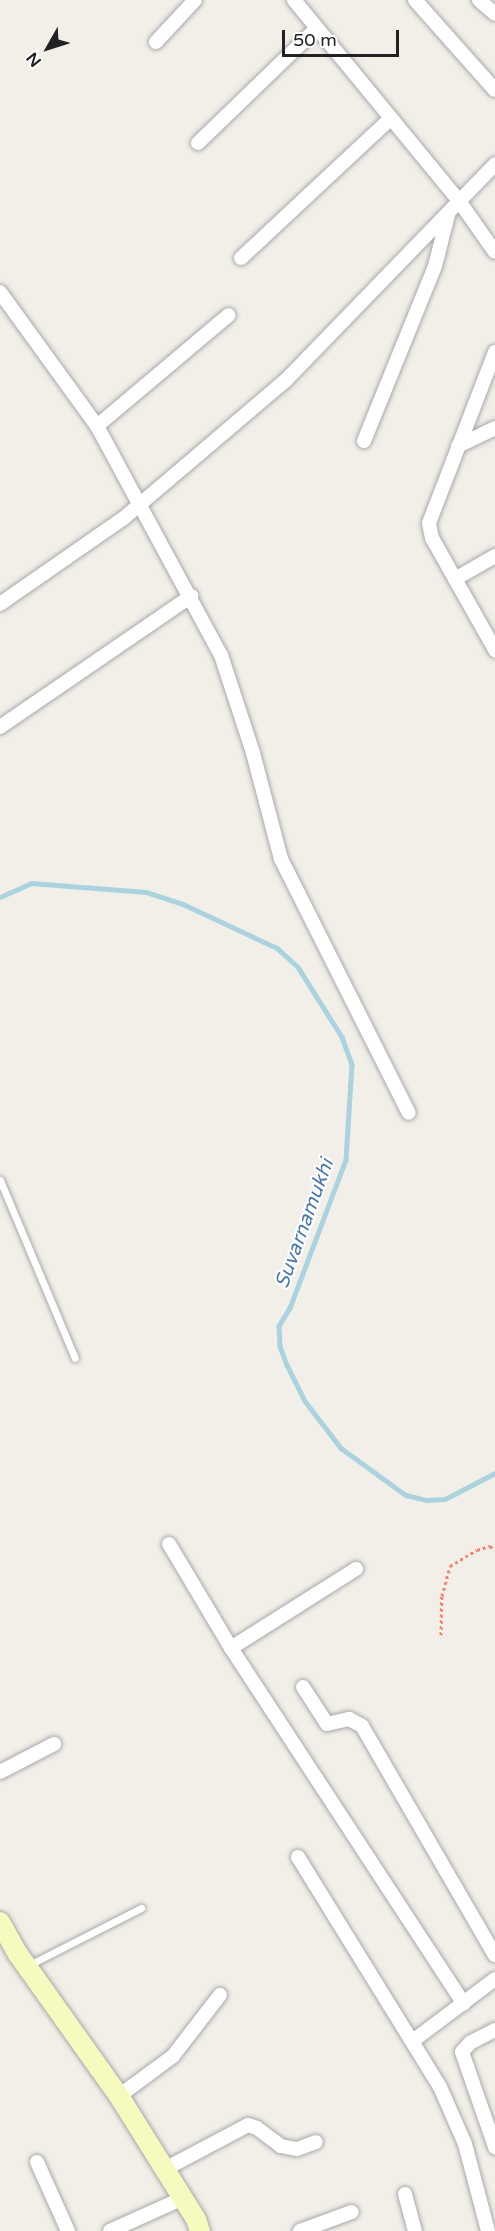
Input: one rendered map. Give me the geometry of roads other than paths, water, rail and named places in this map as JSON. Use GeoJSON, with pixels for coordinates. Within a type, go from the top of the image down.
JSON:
{"type":"FeatureCollection","features":[{"type":"Feature","properties":{"kind":"street"},"geometry":{"type":"LineString","coordinates":[[156,42],[195,0]]}},
{"type":"Feature","properties":{"kind":"street"},"geometry":{"type":"LineString","coordinates":[[294,0],[459,201],[495,252]]}},
{"type":"Feature","properties":{"kind":"street"},"geometry":{"type":"LineString","coordinates":[[415,0],[495,90]]}},
{"type":"Feature","properties":{"kind":"street"},"geometry":{"type":"LineString","coordinates":[[479,0],[495,14]]}},
{"type":"Feature","properties":{"kind":"street"},"geometry":{"type":"LineString","coordinates":[[198,143],[317,28]]}},
{"type":"Feature","properties":{"kind":"street"},"geometry":{"type":"LineString","coordinates":[[241,258],[391,118]]}},
{"type":"Feature","properties":{"kind":"street"},"geometry":{"type":"LineString","coordinates":[[0,604],[140,505],[285,381],[495,164]]}},
{"type":"Feature","properties":{"kind":"street"},"geometry":{"type":"LineString","coordinates":[[364,441],[435,266],[449,213]]}},
{"type":"Feature","properties":{"kind":"street"},"geometry":{"type":"LineString","coordinates":[[0,292],[97,426],[221,655],[254,753],[281,859],[409,1113]]}},
{"type":"Feature","properties":{"kind":"street"},"geometry":{"type":"LineString","coordinates":[[97,426],[229,315]]}},
{"type":"Feature","properties":{"kind":"street"},"geometry":{"type":"LineString","coordinates":[[495,352],[429,523],[432,538],[495,650]]}},
{"type":"Feature","properties":{"kind":"street"},"geometry":{"type":"LineString","coordinates":[[458,446],[495,428]]}},
{"type":"Feature","properties":{"kind":"street"},"geometry":{"type":"LineString","coordinates":[[455,579],[495,556]]}},
{"type":"Feature","properties":{"kind":"street"},"geometry":{"type":"LineString","coordinates":[[0,727],[191,596]]}},
{"type":"Feature","properties":{"kind":"street"},"geometry":{"type":"LineString","coordinates":[[169,1545],[231,1648],[464,2004]]}},
{"type":"Feature","properties":{"kind":"street"},"geometry":{"type":"LineString","coordinates":[[231,1648],[356,1569]]}},
{"type":"Feature","properties":{"kind":"street"},"geometry":{"type":"LineString","coordinates":[[303,1687],[327,1724],[349,1719],[362,1726],[495,1955]]}},
{"type":"Feature","properties":{"kind":"street"},"geometry":{"type":"LineString","coordinates":[[0,1772],[54,1744]]}},
{"type":"Feature","properties":{"kind":"street"},"geometry":{"type":"LineString","coordinates":[[298,1857],[414,2040],[440,2087],[465,2144],[488,2231]]}},
{"type":"Feature","properties":{"kind":"street"},"geometry":{"type":"LineString","coordinates":[[0,1922],[27,1966],[119,2096],[183,2198],[200,2231]]}},
{"type":"Feature","properties":{"kind":"street"},"geometry":{"type":"LineString","coordinates":[[414,2040],[495,1979]]}},
{"type":"Feature","properties":{"kind":"street"},"geometry":{"type":"LineString","coordinates":[[119,2096],[173,2056],[220,1995]]}},
{"type":"Feature","properties":{"kind":"street"},"geometry":{"type":"LineString","coordinates":[[495,2030],[462,2052],[495,2147]]}},
{"type":"Feature","properties":{"kind":"street"},"geometry":{"type":"LineString","coordinates":[[165,2169],[248,2126],[257,2128],[281,2146],[297,2149],[316,2142]]}},
{"type":"Feature","properties":{"kind":"street"},"geometry":{"type":"LineString","coordinates":[[37,2162],[68,2231]]}},
{"type":"Feature","properties":{"kind":"street"},"geometry":{"type":"LineString","coordinates":[[405,2194],[415,2231]]}},
{"type":"Feature","properties":{"kind":"street"},"geometry":{"type":"LineString","coordinates":[[110,2231],[183,2198]]}},
{"type":"Feature","properties":{"kind":"street"},"geometry":{"type":"LineString","coordinates":[[300,2231],[352,2212]]}},
{"type":"Feature","properties":{"kind":"lane"},"geometry":{"type":"LineString","coordinates":[[0,1180],[75,1358]]}},
{"type":"Feature","properties":{"kind":"lane"},"geometry":{"type":"LineString","coordinates":[[27,1966],[141,1908]]}},
{"type":"Feature","properties":{"kind":"waterway","name":"Suvarnamukhi"},"geometry":{"type":"LineString","coordinates":[[0,897],[31,883],[146,892],[183,904],[277,948],[298,967],[342,1037],[352,1064],[346,1160],[290,1308],[279,1326],[280,1346],[287,1365],[305,1401],[341,1448],[406,1495],[426,1500],[445,1499],[495,1473]]}}]}
